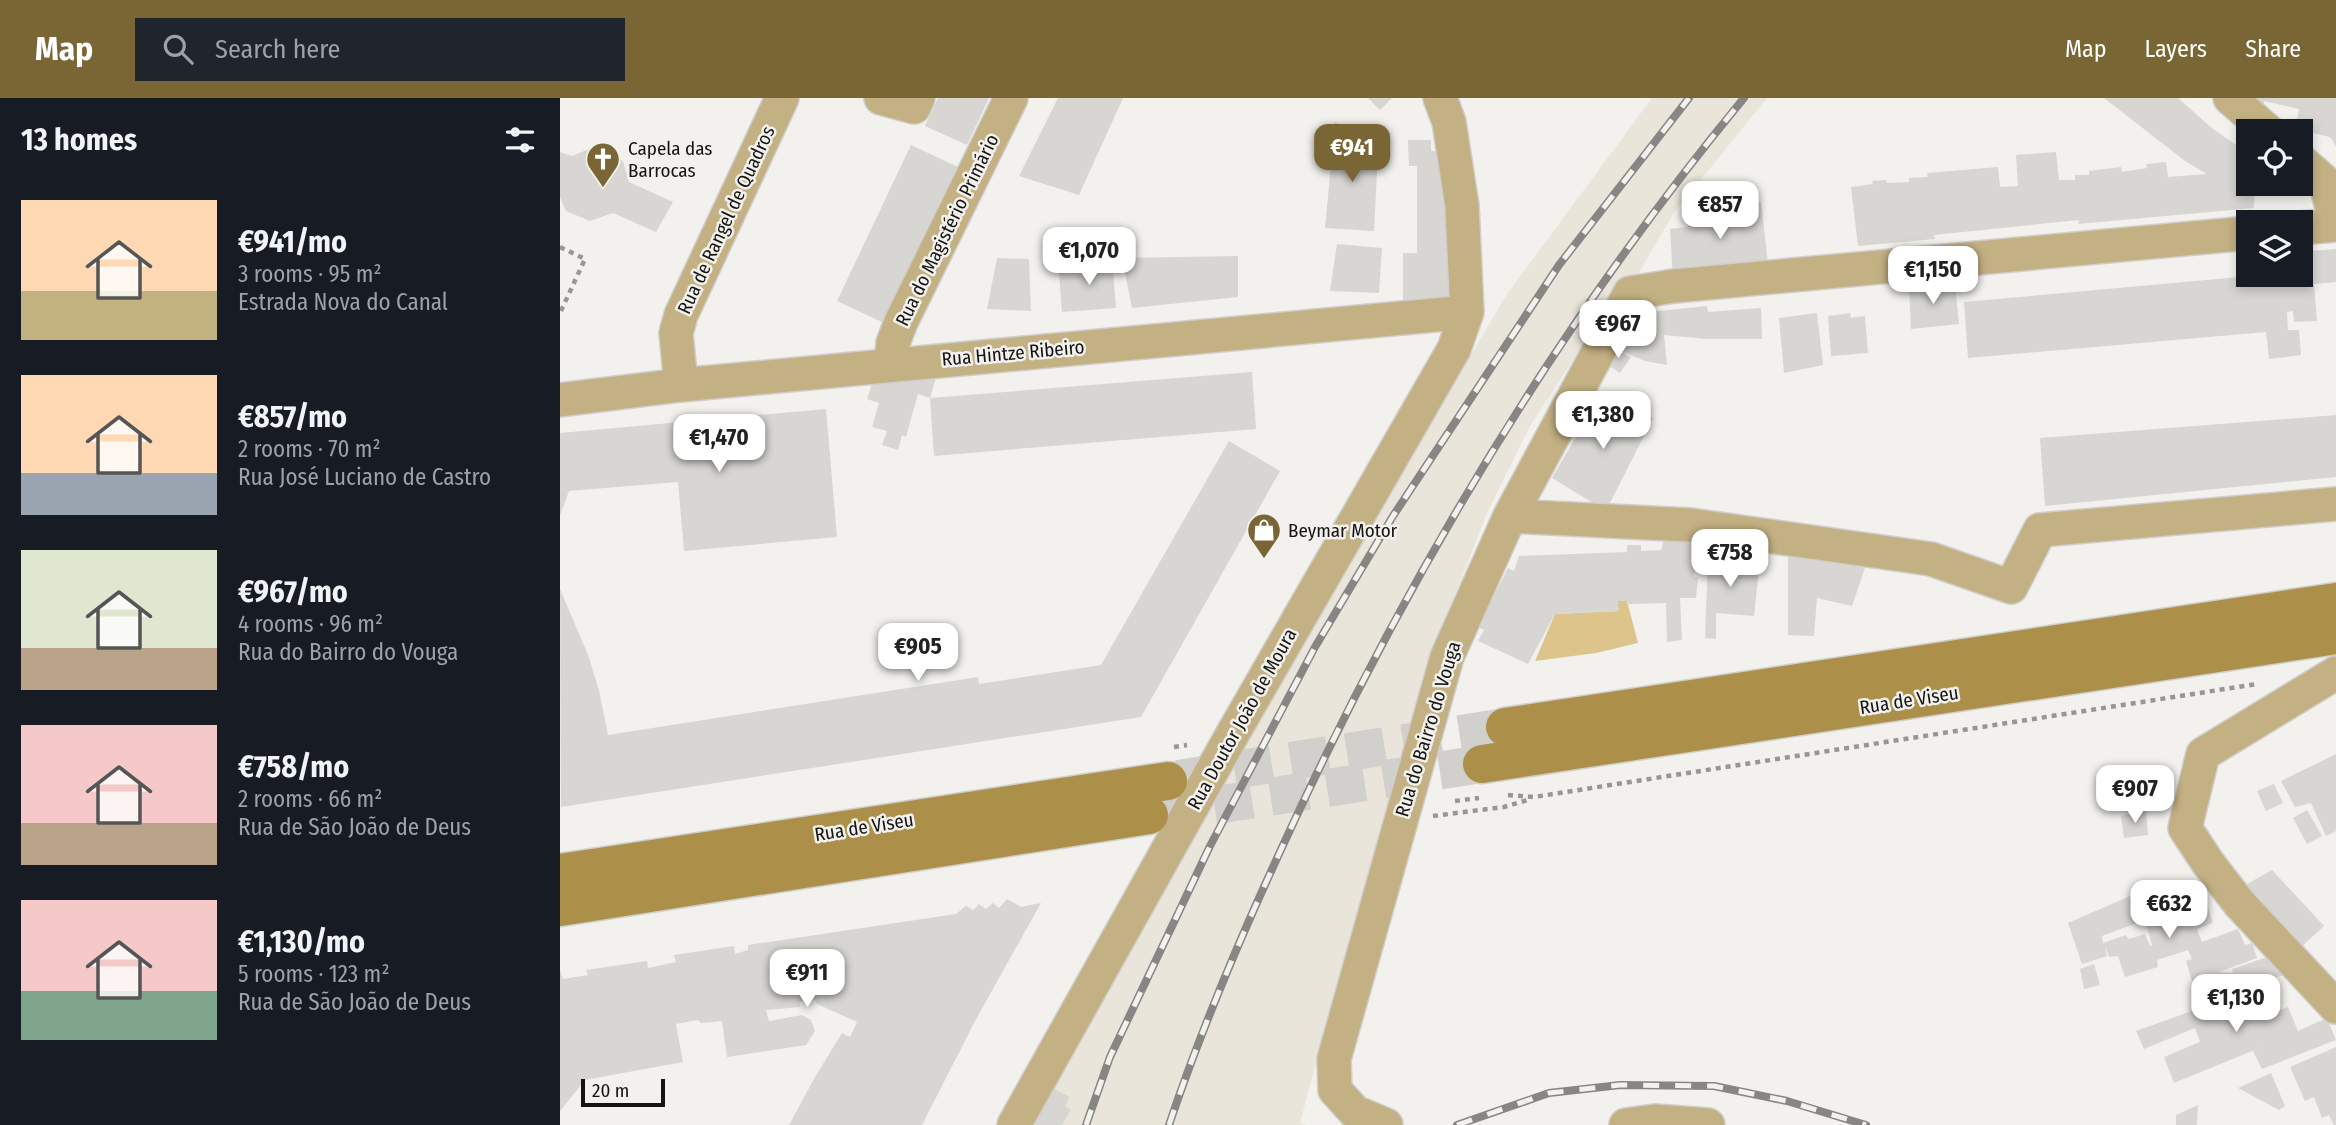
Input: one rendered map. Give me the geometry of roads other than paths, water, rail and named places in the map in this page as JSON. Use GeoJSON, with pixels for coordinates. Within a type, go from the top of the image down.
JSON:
{"type":"FeatureCollection","features":[{"type":"Feature","properties":{"kind":"main road","name":"Rua de Viseu"},"geometry":{"type":"LineString","coordinates":[[1505,727],[2335,631]]}},
{"type":"Feature","properties":{"kind":"main road","name":"Rua de Viseu"},"geometry":{"type":"LineString","coordinates":[[1482,764],[2335,631]]}},
{"type":"Feature","properties":{"kind":"main road","name":"Rua de Viseu"},"geometry":{"type":"LineString","coordinates":[[560,873],[1168,781]]}},
{"type":"Feature","properties":{"kind":"main road","name":"Rua de Viseu"},"geometry":{"type":"LineString","coordinates":[[560,907],[1149,815]]}},
{"type":"Feature","properties":{"kind":"street","name":"Rua de Rangel de Quadros"},"geometry":{"type":"LineString","coordinates":[[681,384],[676,333],[681,315],[782,98]]}},
{"type":"Feature","properties":{"kind":"street"},"geometry":{"type":"LineString","coordinates":[[881,98],[914,107],[918,98]]}},
{"type":"Feature","properties":{"kind":"street","name":"Rua do Magistério Primário"},"geometry":{"type":"LineString","coordinates":[[891,364],[893,343],[901,322],[1011,98]]}},
{"type":"Feature","properties":{"kind":"street"},"geometry":{"type":"LineString","coordinates":[[1440,98],[1449,122],[1462,206],[1467,312]]}},
{"type":"Feature","properties":{"kind":"street"},"geometry":{"type":"LineString","coordinates":[[2230,98],[2254,119]]}},
{"type":"Feature","properties":{"kind":"street"},"geometry":{"type":"LineString","coordinates":[[2313,172],[2325,182],[2336,223],[2313,226]]}},
{"type":"Feature","properties":{"kind":"street","name":"Rua do Bairro do Vouga"},"geometry":{"type":"LineString","coordinates":[[1386,1125],[1355,1112],[1335,1090],[1334,1059],[1447,657],[1510,516],[1630,293],[1674,286],[2236,234]]}},
{"type":"Feature","properties":{"kind":"street","name":"Rua Hintze Ribeiro"},"geometry":{"type":"LineString","coordinates":[[560,400],[681,384],[1467,312]]}},
{"type":"Feature","properties":{"kind":"street","name":"Rua Doutor João de Moura"},"geometry":{"type":"LineString","coordinates":[[1014,1125],[1231,735],[1454,349],[1467,312]]}},
{"type":"Feature","properties":{"kind":"street"},"geometry":{"type":"LineString","coordinates":[[1510,516],[1690,525],[1931,559],[2011,587],[2040,530],[2336,504]]}},
{"type":"Feature","properties":{"kind":"street"},"geometry":{"type":"LineString","coordinates":[[2336,673],[2203,754],[2185,828],[2239,903],[2336,1007]]}},
{"type":"Feature","properties":{"kind":"street"},"geometry":{"type":"LineString","coordinates":[[1626,1125],[1656,1121],[1708,1125]]}},
{"type":"Feature","properties":{"kind":"tunnel"},"geometry":{"type":"LineString","coordinates":[[1178,779],[1505,727]]}},
{"type":"Feature","properties":{"kind":"tunnel"},"geometry":{"type":"LineString","coordinates":[[1158,814],[1482,764]]}},
{"type":"Feature","properties":{"kind":"railway"},"geometry":{"type":"LineString","coordinates":[[1086,1125],[1110,1057],[1210,846],[1315,647],[1393,516],[1559,265],[1689,98]]}},
{"type":"Feature","properties":{"kind":"railway"},"geometry":{"type":"LineString","coordinates":[[1169,1125],[1216,1000],[1268,877],[1352,704],[1450,522],[1560,347],[1618,262],[1744,98]]}},
{"type":"Feature","properties":{"kind":"railway"},"geometry":{"type":"LineString","coordinates":[[1457,1125],[1549,1093],[1620,1085],[1714,1086],[1787,1101],[1866,1125]]}},
{"type":"Feature","properties":{"kind":"place","name":"Capela das Barrocas"},"geometry":{"type":"Point","coordinates":[603,189]}},
{"type":"Feature","properties":{"kind":"place","name":"Beymar Motor"},"geometry":{"type":"Point","coordinates":[1264,560]}}]}
